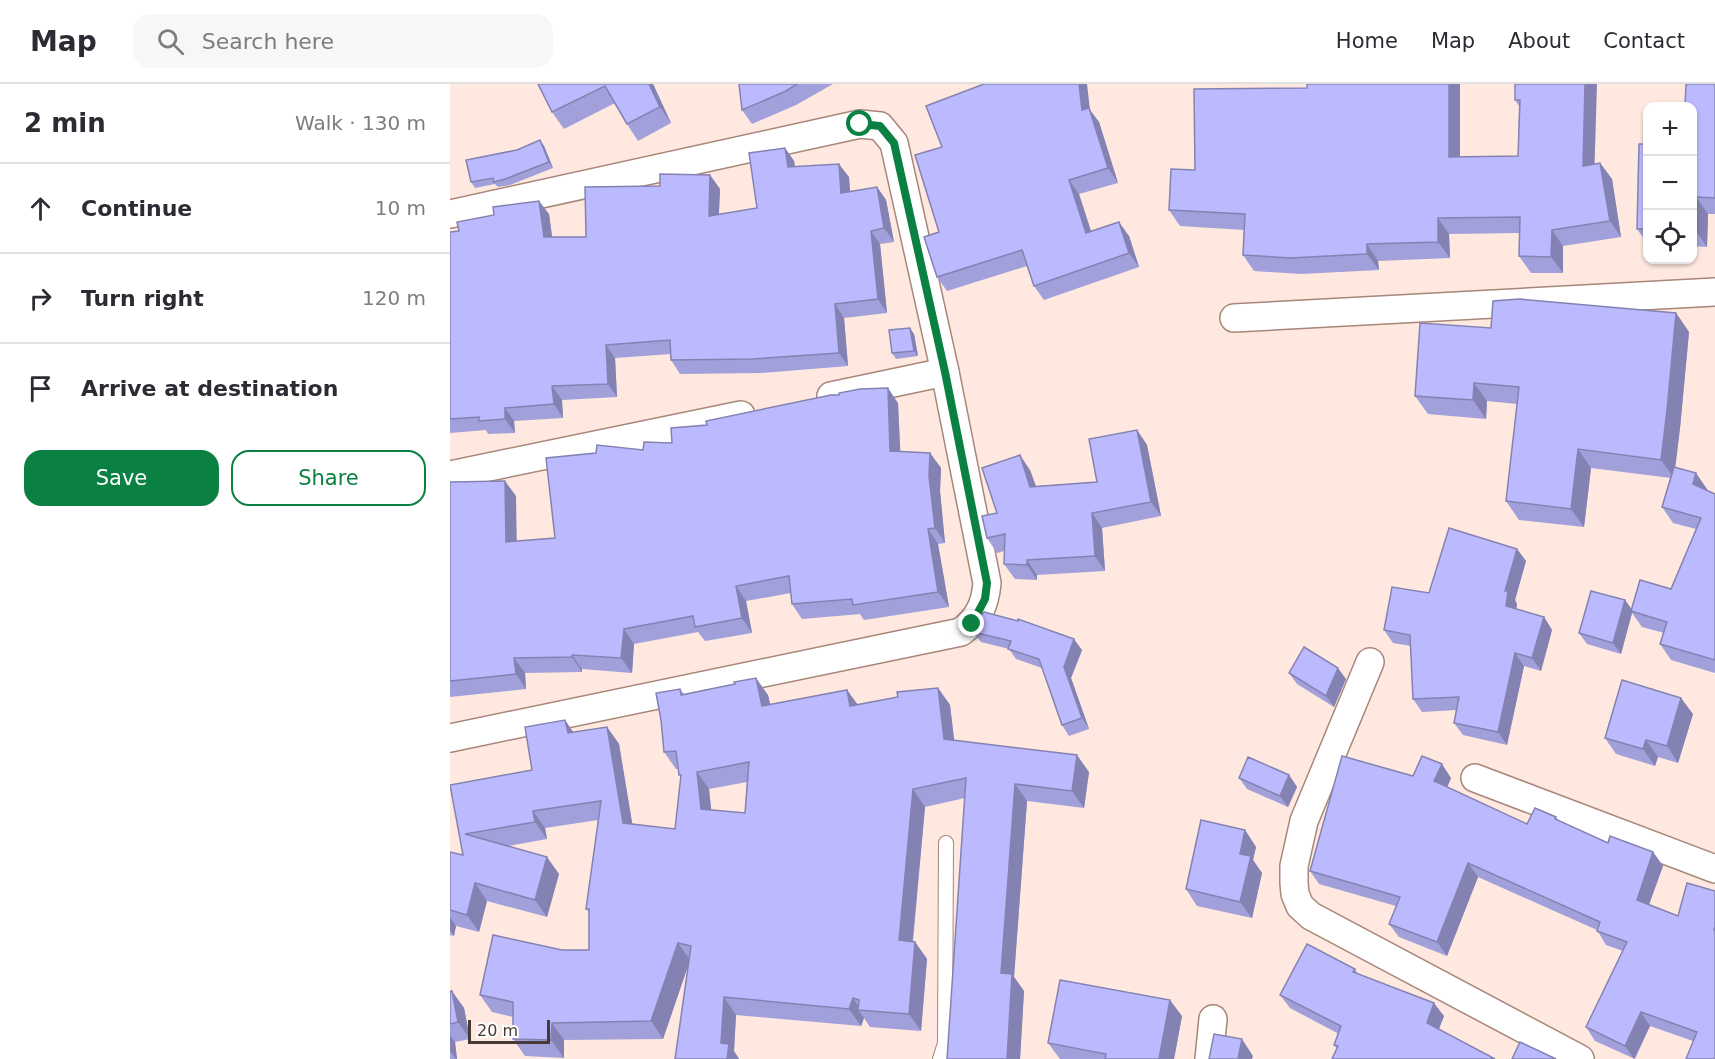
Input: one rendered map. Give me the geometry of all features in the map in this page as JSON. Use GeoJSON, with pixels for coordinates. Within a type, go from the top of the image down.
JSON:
{"type":"FeatureCollection","features":[{"type":"Feature","properties":{"kind":"street"},"geometry":{"type":"LineString","coordinates":[[450,214],[860,124],[880,126],[894,143],[945,372],[987,583],[985,599],[979,612],[972,624],[962,632],[450,738]]}},
{"type":"Feature","properties":{"kind":"street"},"geometry":{"type":"LineString","coordinates":[[1234,318],[1715,292]]}},
{"type":"Feature","properties":{"kind":"street"},"geometry":{"type":"LineString","coordinates":[[807,401],[945,372]]}},
{"type":"Feature","properties":{"kind":"street"},"geometry":{"type":"LineString","coordinates":[[450,475],[760,411]]}},
{"type":"Feature","properties":{"kind":"street"},"geometry":{"type":"LineString","coordinates":[[1370,662],[1304,820],[1294,866],[1295,894],[1300,906],[1311,916],[1580,1059]]}},
{"type":"Feature","properties":{"kind":"street"},"geometry":{"type":"LineString","coordinates":[[1475,778],[1715,869]]}},
{"type":"Feature","properties":{"kind":"street"},"geometry":{"type":"LineString","coordinates":[[1209,1059],[1213,1020]]}},
{"type":"Feature","properties":{"kind":"lane"},"geometry":{"type":"LineString","coordinates":[[940,1059],[945,1043],[946,843]]}},
{"type":"Feature","properties":{"kind":"building"},"geometry":{"type":"Polygon","coordinates":[[[538,84],[649,84],[660,107],[627,124],[605,86],[552,112],[538,84]]]}},
{"type":"Feature","properties":{"kind":"building"},"geometry":{"type":"Polygon","coordinates":[[[739,84],[797,84],[742,110],[739,84]]]}},
{"type":"Feature","properties":{"kind":"building"},"geometry":{"type":"Polygon","coordinates":[[[984,84],[1079,84],[1082,110],[1089,108],[1108,168],[1069,180],[1086,233],[1119,222],[1129,253],[1034,286],[1022,250],[937,277],[924,237],[939,232],[915,155],[942,147],[926,106],[984,84]]]}},
{"type":"Feature","properties":{"kind":"building"},"geometry":{"type":"Polygon","coordinates":[[[1307,84],[1449,84],[1449,157],[1518,156],[1520,100],[1515,100],[1515,84],[1585,84],[1583,166],[1600,163],[1610,221],[1552,230],[1551,257],[1519,256],[1520,217],[1438,218],[1438,242],[1367,244],[1367,254],[1290,258],[1243,255],[1245,214],[1169,210],[1171,169],[1195,170],[1194,89],[1307,88],[1307,84]]]}},
{"type":"Feature","properties":{"kind":"building"},"geometry":{"type":"Polygon","coordinates":[[[1686,84],[1715,84],[1715,198],[1697,197],[1697,102],[1685,102],[1686,84]]]}},
{"type":"Feature","properties":{"kind":"building"},"geometry":{"type":"Polygon","coordinates":[[[540,140],[549,162],[494,182],[493,178],[471,182],[466,160],[517,150],[540,140]]]}},
{"type":"Feature","properties":{"kind":"building"},"geometry":{"type":"Polygon","coordinates":[[[1639,144],[1643,144],[1643,229],[1637,229],[1639,144]]]}},
{"type":"Feature","properties":{"kind":"building"},"geometry":{"type":"Polygon","coordinates":[[[785,148],[788,167],[839,164],[841,193],[877,187],[884,228],[871,231],[878,299],[835,304],[839,353],[753,359],[671,360],[670,340],[606,345],[608,384],[552,386],[554,404],[505,408],[505,419],[479,421],[479,417],[450,419],[450,232],[459,231],[457,222],[494,215],[493,207],[539,201],[544,237],[586,237],[585,187],[660,186],[660,174],[710,175],[709,216],[757,208],[749,153],[785,148]]]}},
{"type":"Feature","properties":{"kind":"building"},"geometry":{"type":"Polygon","coordinates":[[[1519,299],[1676,313],[1661,460],[1578,449],[1571,509],[1506,501],[1519,387],[1474,383],[1473,400],[1415,396],[1420,323],[1491,328],[1493,301],[1519,299]]]}},
{"type":"Feature","properties":{"kind":"building"},"geometry":{"type":"Polygon","coordinates":[[[910,328],[914,351],[892,353],[889,330],[910,328]]]}},
{"type":"Feature","properties":{"kind":"building"},"geometry":{"type":"Polygon","coordinates":[[[888,388],[890,451],[930,453],[929,476],[935,528],[928,529],[938,592],[853,605],[852,599],[792,604],[789,576],[736,586],[742,618],[695,627],[693,616],[624,629],[621,658],[572,655],[572,657],[514,658],[516,674],[450,681],[450,482],[505,481],[506,542],[555,538],[546,458],[596,453],[597,445],[643,450],[644,442],[672,443],[671,428],[707,425],[706,421],[860,389],[888,388]]]}},
{"type":"Feature","properties":{"kind":"building"},"geometry":{"type":"Polygon","coordinates":[[[1137,430],[1151,502],[1092,513],[1095,556],[1027,560],[1027,565],[1004,564],[1005,534],[987,538],[982,516],[997,513],[982,468],[1020,455],[1030,487],[1097,482],[1089,439],[1137,430]]]}},
{"type":"Feature","properties":{"kind":"building"},"geometry":{"type":"Polygon","coordinates":[[[1674,467],[1696,473],[1693,484],[1715,494],[1715,660],[1660,644],[1667,622],[1631,611],[1640,580],[1671,589],[1701,518],[1662,507],[1674,467]]]}},
{"type":"Feature","properties":{"kind":"building"},"geometry":{"type":"Polygon","coordinates":[[[1449,528],[1517,549],[1505,591],[1508,591],[1506,606],[1544,617],[1532,658],[1515,653],[1498,732],[1454,723],[1459,697],[1413,699],[1410,635],[1384,630],[1392,587],[1429,593],[1449,528]]]}},
{"type":"Feature","properties":{"kind":"building"},"geometry":{"type":"Polygon","coordinates":[[[1591,591],[1625,600],[1613,643],[1579,633],[1591,591]]]}},
{"type":"Feature","properties":{"kind":"building"},"geometry":{"type":"Polygon","coordinates":[[[984,612],[1018,621],[1018,619],[1074,639],[1064,667],[1082,718],[1062,725],[1039,659],[1008,649],[1011,641],[973,632],[975,623],[984,612]]]}},
{"type":"Feature","properties":{"kind":"building"},"geometry":{"type":"Polygon","coordinates":[[[1304,647],[1338,668],[1326,696],[1289,673],[1304,647]]]}},
{"type":"Feature","properties":{"kind":"building"},"geometry":{"type":"Polygon","coordinates":[[[756,678],[762,706],[847,690],[850,706],[898,697],[897,692],[938,688],[944,739],[1077,755],[1072,791],[1015,784],[1001,973],[1012,974],[1007,1059],[947,1059],[966,778],[913,789],[899,940],[915,942],[909,1014],[858,1010],[859,1000],[853,998],[849,1009],[724,997],[721,1043],[729,1044],[727,1059],[675,1059],[691,946],[678,943],[651,1021],[552,1023],[551,1040],[513,1039],[513,1002],[480,995],[493,935],[562,950],[589,950],[589,909],[586,909],[601,801],[533,811],[535,822],[465,834],[547,857],[535,900],[475,883],[467,915],[450,910],[450,852],[463,855],[450,785],[532,770],[525,727],[565,720],[568,733],[607,727],[623,823],[675,829],[681,775],[679,775],[676,751],[664,752],[656,693],[680,689],[681,695],[735,684],[734,682],[756,678]],[[749,762],[697,772],[701,809],[745,813],[749,762]]]}},
{"type":"Feature","properties":{"kind":"building"},"geometry":{"type":"Polygon","coordinates":[[[1622,680],[1681,698],[1667,746],[1646,740],[1643,749],[1605,738],[1622,680]]]}},
{"type":"Feature","properties":{"kind":"building"},"geometry":{"type":"Polygon","coordinates":[[[1342,756],[1413,776],[1422,756],[1442,764],[1434,781],[1527,824],[1535,808],[1608,843],[1610,836],[1653,852],[1637,900],[1678,916],[1687,883],[1715,891],[1715,1059],[1686,1059],[1697,1032],[1641,1012],[1625,1046],[1586,1027],[1627,942],[1597,931],[1600,922],[1468,863],[1437,942],[1389,924],[1400,897],[1310,871],[1342,756]]]}},
{"type":"Feature","properties":{"kind":"building"},"geometry":{"type":"Polygon","coordinates":[[[1248,757],[1289,775],[1280,796],[1239,778],[1248,757]]]}},
{"type":"Feature","properties":{"kind":"building"},"geometry":{"type":"Polygon","coordinates":[[[1201,820],[1245,830],[1240,854],[1251,856],[1240,902],[1186,889],[1201,820]]]}},
{"type":"Feature","properties":{"kind":"building"},"geometry":{"type":"Polygon","coordinates":[[[1307,944],[1355,969],[1353,972],[1434,1003],[1427,1023],[1495,1059],[1332,1059],[1338,1046],[1334,1045],[1341,1026],[1280,995],[1307,944]]]}},
{"type":"Feature","properties":{"kind":"building"},"geometry":{"type":"Polygon","coordinates":[[[1060,980],[1170,1000],[1159,1059],[1105,1059],[1106,1054],[1048,1043],[1060,980]]]}},
{"type":"Feature","properties":{"kind":"building"},"geometry":{"type":"Polygon","coordinates":[[[450,991],[452,991],[458,1022],[450,1024],[450,991]]]}},
{"type":"Feature","properties":{"kind":"building"},"geometry":{"type":"Polygon","coordinates":[[[1214,1034],[1242,1039],[1238,1059],[1209,1059],[1214,1034]]]}},
{"type":"Feature","properties":{"kind":"building"},"geometry":{"type":"Polygon","coordinates":[[[1520,1042],[1556,1059],[1512,1059],[1520,1042]]]}},
{"type":"Feature","properties":{"kind":"route"},"geometry":{"type":"LineString","coordinates":[[860,124],[880,126],[894,143],[945,372],[987,583],[985,599],[972,624]]}}]}
